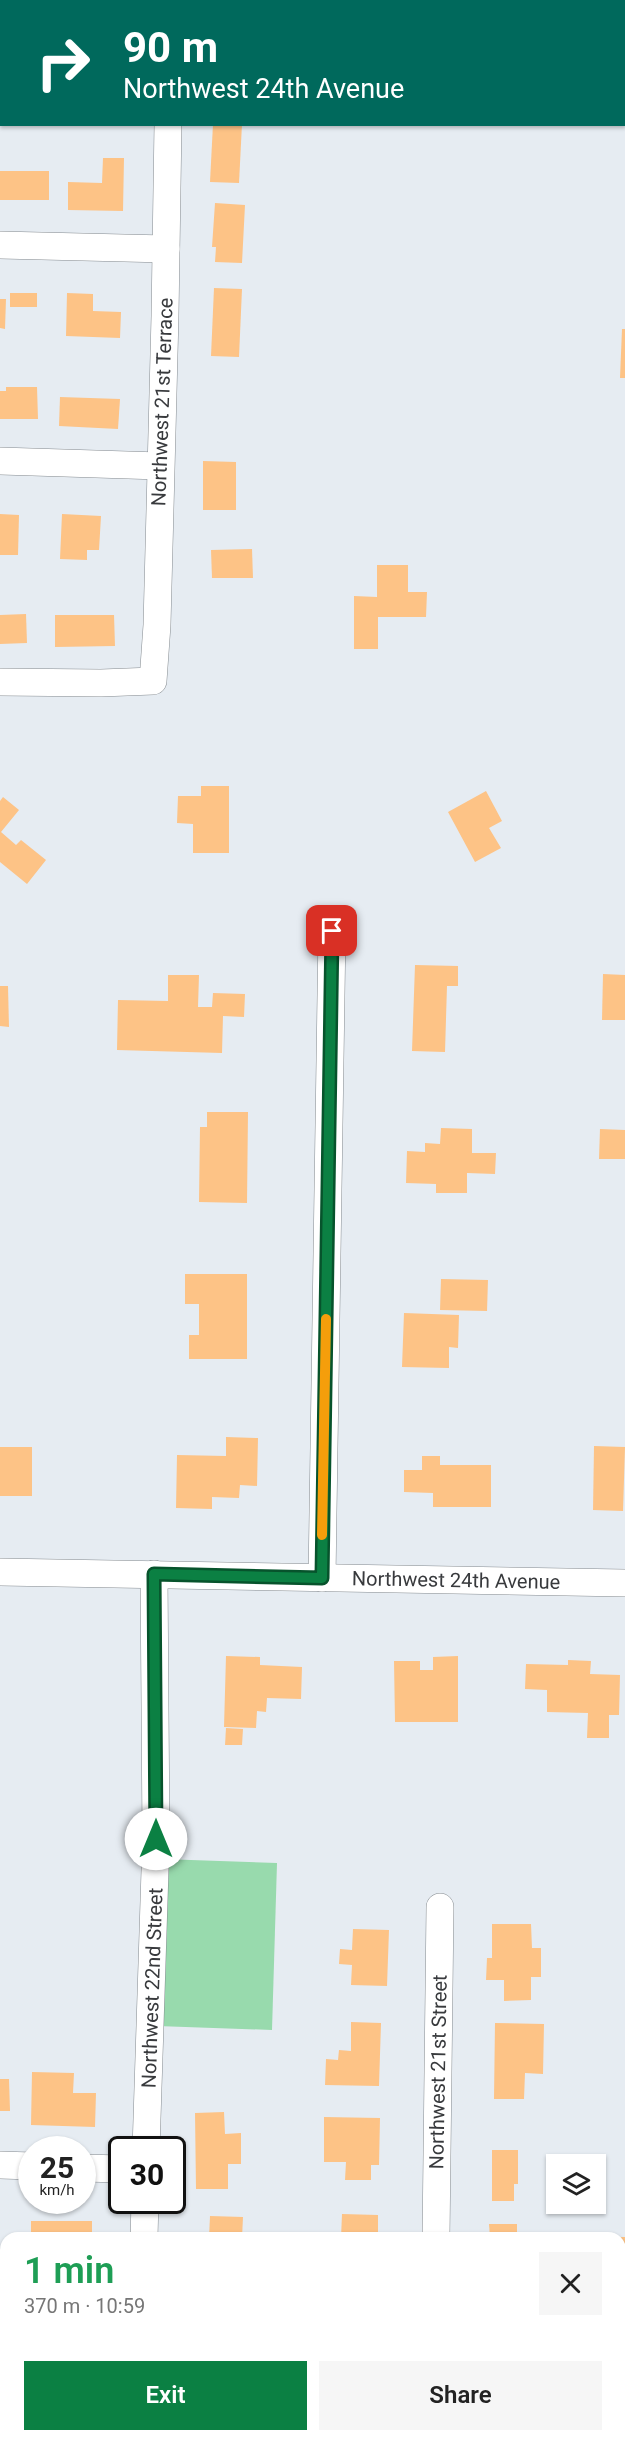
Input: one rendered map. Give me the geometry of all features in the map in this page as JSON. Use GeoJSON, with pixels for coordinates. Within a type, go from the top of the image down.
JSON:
{"type":"FeatureCollection","features":[{"type":"Feature","properties":{"kind":"street","name":"Northwest 21st Terrace"},"geometry":{"type":"LineString","coordinates":[[0,682],[101,683],[153,681],[154,678],[168,126]]}},
{"type":"Feature","properties":{"kind":"street"},"geometry":{"type":"LineString","coordinates":[[0,245],[166,249]]}},
{"type":"Feature","properties":{"kind":"street"},"geometry":{"type":"LineString","coordinates":[[0,461],[160,466]]}},
{"type":"Feature","properties":{"kind":"street"},"geometry":{"type":"LineString","coordinates":[[322,1578],[332,931]]}},
{"type":"Feature","properties":{"kind":"street","name":"Northwest 24th Avenue"},"geometry":{"type":"LineString","coordinates":[[0,1572],[625,1583]]}},
{"type":"Feature","properties":{"kind":"street","name":"Northwest 22nd Street"},"geometry":{"type":"LineString","coordinates":[[146,2136],[156,1845],[154,1574]]}},
{"type":"Feature","properties":{"kind":"street","name":"Northwest 21st Street"},"geometry":{"type":"LineString","coordinates":[[436,2232],[440,1907]]}},
{"type":"Feature","properties":{"kind":"street"},"geometry":{"type":"LineString","coordinates":[[0,2165],[18,2166]]}},
{"type":"Feature","properties":{"kind":"street"},"geometry":{"type":"LineString","coordinates":[[144,2232],[145,2214]]}},
{"type":"Feature","properties":{"kind":"green space"},"geometry":{"type":"Polygon","coordinates":[[[162,1859],[277,1863],[272,2030],[157,2026],[162,1859]]]}},
{"type":"Feature","properties":{"kind":"building"},"geometry":{"type":"Polygon","coordinates":[[[213,126],[242,126],[239,183],[210,182],[213,126]]]}},
{"type":"Feature","properties":{"kind":"building"},"geometry":{"type":"Polygon","coordinates":[[[103,158],[124,158],[123,211],[68,210],[68,182],[102,183],[103,158]]]}},
{"type":"Feature","properties":{"kind":"building"},"geometry":{"type":"Polygon","coordinates":[[[0,171],[49,171],[49,200],[0,200],[0,171]]]}},
{"type":"Feature","properties":{"kind":"building"},"geometry":{"type":"Polygon","coordinates":[[[215,203],[245,205],[242,263],[215,262],[216,247],[212,247],[215,203]]]}},
{"type":"Feature","properties":{"kind":"building"},"geometry":{"type":"Polygon","coordinates":[[[214,288],[242,289],[239,357],[211,356],[214,288]]]}},
{"type":"Feature","properties":{"kind":"building"},"geometry":{"type":"Polygon","coordinates":[[[10,293],[37,293],[37,307],[10,307],[10,293]]]}},
{"type":"Feature","properties":{"kind":"building"},"geometry":{"type":"Polygon","coordinates":[[[67,293],[93,294],[93,311],[121,312],[120,338],[66,336],[67,293]]]}},
{"type":"Feature","properties":{"kind":"building"},"geometry":{"type":"Polygon","coordinates":[[[0,299],[6,299],[5,329],[0,328],[0,299]]]}},
{"type":"Feature","properties":{"kind":"building"},"geometry":{"type":"Polygon","coordinates":[[[622,329],[625,329],[625,378],[620,378],[622,329]]]}},
{"type":"Feature","properties":{"kind":"building"},"geometry":{"type":"Polygon","coordinates":[[[6,387],[37,387],[38,419],[0,419],[0,391],[6,391],[6,387]]]}},
{"type":"Feature","properties":{"kind":"building"},"geometry":{"type":"Polygon","coordinates":[[[60,397],[120,399],[118,429],[59,426],[60,397]]]}},
{"type":"Feature","properties":{"kind":"building"},"geometry":{"type":"Polygon","coordinates":[[[203,461],[236,462],[236,510],[203,510],[203,461]]]}},
{"type":"Feature","properties":{"kind":"building"},"geometry":{"type":"Polygon","coordinates":[[[0,514],[19,515],[18,555],[0,555],[0,514]]]}},
{"type":"Feature","properties":{"kind":"building"},"geometry":{"type":"Polygon","coordinates":[[[62,514],[101,516],[99,550],[87,550],[87,560],[60,559],[62,514]]]}},
{"type":"Feature","properties":{"kind":"building"},"geometry":{"type":"Polygon","coordinates":[[[252,549],[253,578],[212,578],[211,550],[252,549]]]}},
{"type":"Feature","properties":{"kind":"building"},"geometry":{"type":"Polygon","coordinates":[[[377,565],[408,565],[408,592],[427,592],[426,617],[378,617],[378,649],[354,649],[354,596],[377,597],[377,565]]]}},
{"type":"Feature","properties":{"kind":"building"},"geometry":{"type":"Polygon","coordinates":[[[26,614],[27,643],[0,644],[0,615],[26,614]]]}},
{"type":"Feature","properties":{"kind":"building"},"geometry":{"type":"Polygon","coordinates":[[[55,615],[114,615],[115,646],[55,647],[55,615]]]}},
{"type":"Feature","properties":{"kind":"building"},"geometry":{"type":"Polygon","coordinates":[[[201,786],[229,786],[229,853],[193,853],[193,824],[177,823],[178,796],[201,796],[201,786]]]}},
{"type":"Feature","properties":{"kind":"building"},"geometry":{"type":"Polygon","coordinates":[[[486,791],[502,821],[489,828],[501,848],[475,862],[448,812],[486,791]]]}},
{"type":"Feature","properties":{"kind":"building"},"geometry":{"type":"Polygon","coordinates":[[[3,797],[19,810],[1,832],[16,845],[21,840],[46,860],[27,884],[0,862],[0,801],[3,797]]]}},
{"type":"Feature","properties":{"kind":"building"},"geometry":{"type":"Polygon","coordinates":[[[415,965],[458,966],[458,986],[447,986],[445,1052],[412,1051],[415,965]]]}},
{"type":"Feature","properties":{"kind":"building"},"geometry":{"type":"Polygon","coordinates":[[[603,974],[625,975],[625,1020],[602,1020],[603,974]]]}},
{"type":"Feature","properties":{"kind":"building"},"geometry":{"type":"Polygon","coordinates":[[[168,975],[199,975],[198,1007],[212,1007],[213,993],[245,994],[244,1017],[223,1016],[222,1053],[117,1050],[118,1000],[168,1001],[168,975]]]}},
{"type":"Feature","properties":{"kind":"building"},"geometry":{"type":"Polygon","coordinates":[[[0,986],[8,986],[9,1027],[0,1026],[0,986]]]}},
{"type":"Feature","properties":{"kind":"building"},"geometry":{"type":"Polygon","coordinates":[[[207,1112],[248,1112],[247,1203],[199,1202],[200,1127],[207,1127],[207,1112]]]}},
{"type":"Feature","properties":{"kind":"building"},"geometry":{"type":"Polygon","coordinates":[[[441,1128],[472,1129],[472,1153],[496,1153],[495,1174],[467,1173],[467,1193],[436,1193],[436,1184],[406,1183],[407,1151],[425,1152],[425,1143],[440,1144],[441,1128]]]}},
{"type":"Feature","properties":{"kind":"building"},"geometry":{"type":"Polygon","coordinates":[[[600,1129],[625,1130],[625,1159],[599,1159],[600,1129]]]}},
{"type":"Feature","properties":{"kind":"building"},"geometry":{"type":"Polygon","coordinates":[[[185,1274],[247,1274],[247,1359],[189,1359],[189,1335],[199,1335],[199,1304],[185,1304],[185,1274]]]}},
{"type":"Feature","properties":{"kind":"building"},"geometry":{"type":"Polygon","coordinates":[[[441,1279],[488,1280],[487,1311],[440,1310],[441,1279]]]}},
{"type":"Feature","properties":{"kind":"building"},"geometry":{"type":"Polygon","coordinates":[[[404,1313],[459,1315],[458,1348],[449,1347],[449,1368],[402,1367],[404,1313]]]}},
{"type":"Feature","properties":{"kind":"building"},"geometry":{"type":"Polygon","coordinates":[[[226,1437],[258,1438],[257,1486],[240,1485],[239,1498],[212,1497],[212,1509],[176,1508],[177,1455],[226,1456],[226,1437]]]}},
{"type":"Feature","properties":{"kind":"building"},"geometry":{"type":"Polygon","coordinates":[[[594,1446],[625,1447],[623,1511],[593,1510],[594,1446]]]}},
{"type":"Feature","properties":{"kind":"building"},"geometry":{"type":"Polygon","coordinates":[[[0,1447],[32,1447],[32,1496],[0,1496],[0,1447]]]}},
{"type":"Feature","properties":{"kind":"building"},"geometry":{"type":"Polygon","coordinates":[[[422,1456],[440,1456],[440,1465],[491,1465],[491,1507],[433,1507],[433,1493],[404,1492],[404,1470],[422,1470],[422,1456]]]}},
{"type":"Feature","properties":{"kind":"building"},"geometry":{"type":"Polygon","coordinates":[[[226,1656],[260,1657],[260,1665],[302,1667],[301,1699],[267,1698],[266,1712],[257,1711],[256,1728],[224,1727],[226,1656]]]}},
{"type":"Feature","properties":{"kind":"building"},"geometry":{"type":"Polygon","coordinates":[[[458,1656],[458,1722],[395,1722],[394,1661],[420,1661],[420,1670],[433,1670],[433,1657],[458,1656]]]}},
{"type":"Feature","properties":{"kind":"building"},"geometry":{"type":"Polygon","coordinates":[[[568,1660],[591,1661],[590,1674],[620,1675],[619,1715],[609,1715],[609,1738],[587,1738],[588,1713],[547,1712],[547,1690],[525,1689],[526,1664],[568,1665],[568,1660]]]}},
{"type":"Feature","properties":{"kind":"building"},"geometry":{"type":"Polygon","coordinates":[[[226,1728],[243,1729],[242,1745],[225,1745],[226,1728]]]}},
{"type":"Feature","properties":{"kind":"building"},"geometry":{"type":"Polygon","coordinates":[[[492,1924],[531,1924],[532,1948],[541,1948],[541,1977],[531,1977],[531,2000],[504,2001],[504,1980],[486,1980],[487,1958],[492,1958],[492,1924]]]}},
{"type":"Feature","properties":{"kind":"building"},"geometry":{"type":"Polygon","coordinates":[[[353,1929],[389,1930],[387,1986],[351,1985],[352,1965],[339,1964],[340,1949],[352,1950],[353,1929]]]}},
{"type":"Feature","properties":{"kind":"building"},"geometry":{"type":"Polygon","coordinates":[[[351,2022],[381,2023],[379,2086],[325,2085],[326,2059],[338,2060],[339,2050],[351,2051],[351,2022]]]}},
{"type":"Feature","properties":{"kind":"building"},"geometry":{"type":"Polygon","coordinates":[[[495,2023],[544,2024],[543,2074],[525,2073],[524,2099],[494,2099],[495,2023]]]}},
{"type":"Feature","properties":{"kind":"building"},"geometry":{"type":"Polygon","coordinates":[[[32,2072],[74,2073],[73,2093],[96,2093],[95,2127],[31,2125],[32,2072]]]}},
{"type":"Feature","properties":{"kind":"building"},"geometry":{"type":"Polygon","coordinates":[[[0,2079],[9,2079],[10,2111],[0,2111],[0,2079]]]}},
{"type":"Feature","properties":{"kind":"building"},"geometry":{"type":"Polygon","coordinates":[[[224,2112],[225,2134],[241,2133],[241,2164],[228,2164],[228,2189],[196,2189],[195,2113],[224,2112]]]}},
{"type":"Feature","properties":{"kind":"building"},"geometry":{"type":"Polygon","coordinates":[[[324,2117],[380,2118],[379,2165],[371,2165],[371,2180],[345,2180],[346,2162],[324,2162],[324,2117]]]}},
{"type":"Feature","properties":{"kind":"building"},"geometry":{"type":"Polygon","coordinates":[[[492,2150],[518,2150],[518,2184],[514,2184],[514,2201],[492,2201],[492,2150]]]}},
{"type":"Feature","properties":{"kind":"building"},"geometry":{"type":"Polygon","coordinates":[[[342,2214],[378,2215],[378,2232],[341,2232],[342,2214]]]}},
{"type":"Feature","properties":{"kind":"building"},"geometry":{"type":"Polygon","coordinates":[[[210,2216],[243,2217],[242,2232],[209,2232],[210,2216]]]}},
{"type":"Feature","properties":{"kind":"building"},"geometry":{"type":"Polygon","coordinates":[[[31,2221],[92,2221],[92,2232],[31,2232],[31,2221]]]}},
{"type":"Feature","properties":{"kind":"building"},"geometry":{"type":"Polygon","coordinates":[[[489,2224],[517,2224],[517,2232],[490,2232],[489,2224]]]}},
{"type":"Feature","properties":{"kind":"slow traffic"},"geometry":{"type":"LineString","coordinates":[[322,1535],[326,1319]]}},
{"type":"Feature","properties":{"kind":"route"},"geometry":{"type":"LineString","coordinates":[[156,1839],[154,1574],[322,1578],[332,931]]}}]}
